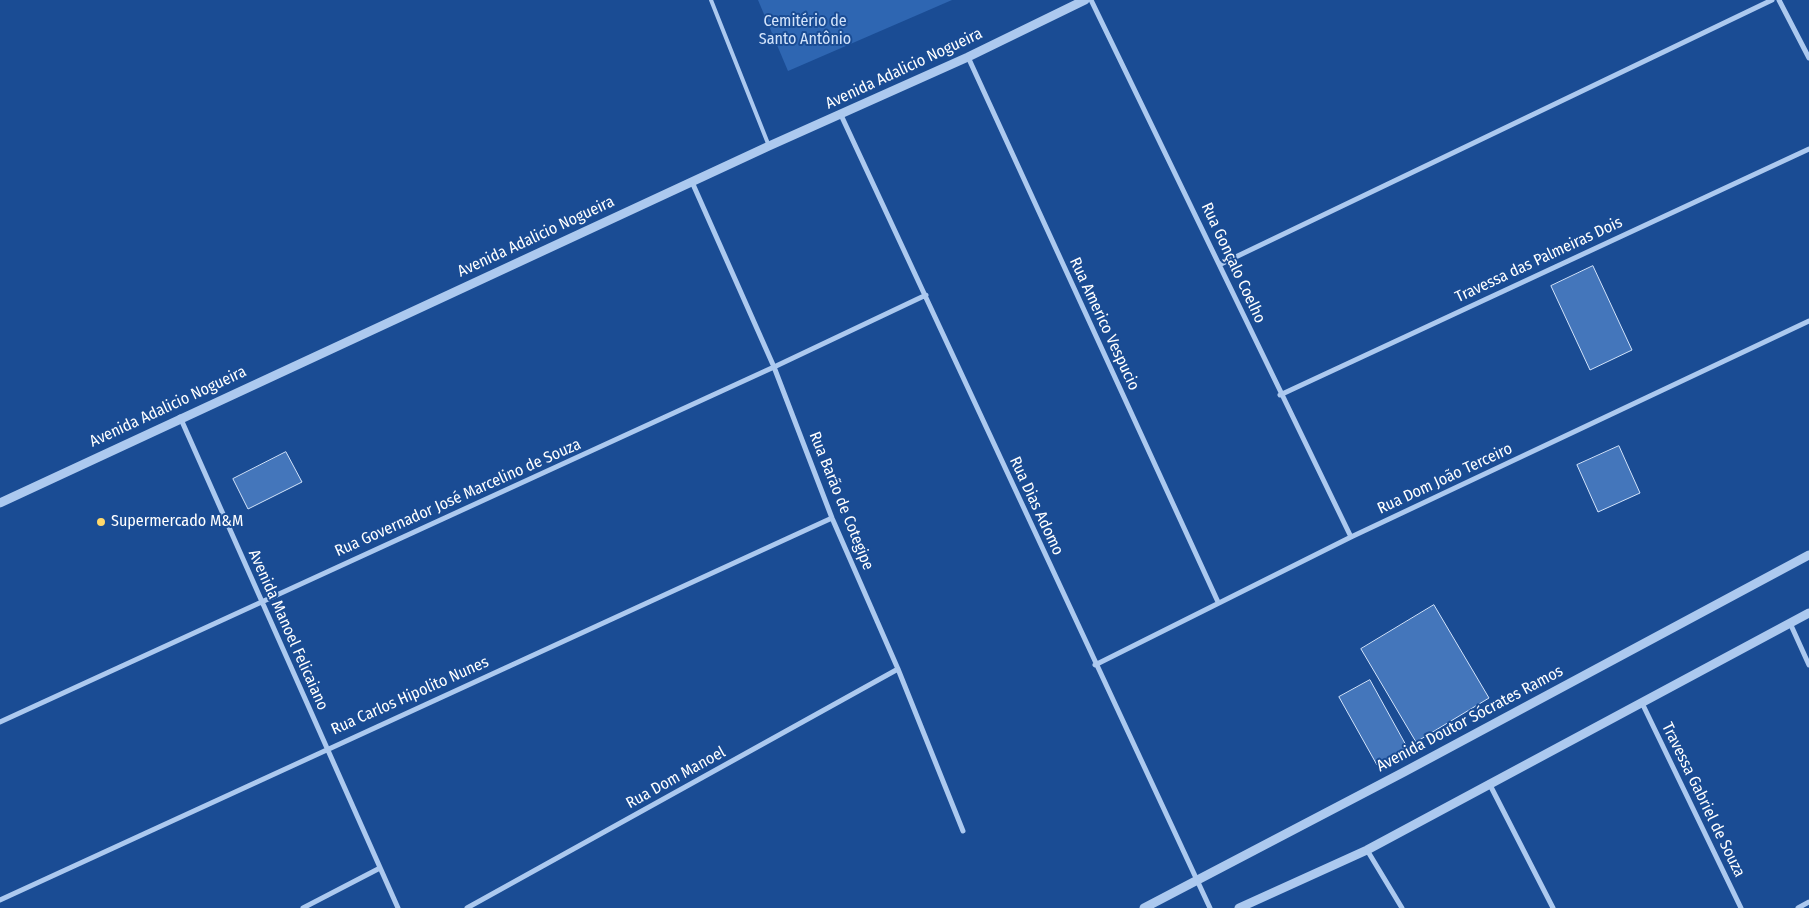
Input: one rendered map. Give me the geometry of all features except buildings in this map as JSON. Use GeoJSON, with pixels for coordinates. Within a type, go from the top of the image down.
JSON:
{"type":"FeatureCollection","features":[{"type":"Feature","properties":{"kind":"street","name":"Avenida Adalicio Nogueira"},"geometry":{"type":"LineString","coordinates":[[0,503],[180,417],[769,146],[968,57],[1085,0]]}},
{"type":"Feature","properties":{"kind":"street","name":"Rua Gonçalo Coelho"},"geometry":{"type":"LineString","coordinates":[[1091,0],[1220,264],[1280,395],[1351,537]]}},
{"type":"Feature","properties":{"kind":"street"},"geometry":{"type":"LineString","coordinates":[[1220,264],[1772,0]]}},
{"type":"Feature","properties":{"kind":"street"},"geometry":{"type":"LineString","coordinates":[[1779,0],[1809,58]]}},
{"type":"Feature","properties":{"kind":"street","name":"Rua Americo Vespucio"},"geometry":{"type":"LineString","coordinates":[[968,57],[1218,602]]}},
{"type":"Feature","properties":{"kind":"street","name":"Rua Dias Adomo"},"geometry":{"type":"LineString","coordinates":[[840,115],[926,295],[1095,665],[1210,908]]}},
{"type":"Feature","properties":{"kind":"street","name":"Travessa das Palmeiras Dois"},"geometry":{"type":"LineString","coordinates":[[1280,395],[1809,149]]}},
{"type":"Feature","properties":{"kind":"street","name":"Rua Barão de Cotegipe"},"geometry":{"type":"LineString","coordinates":[[692,182],[774,368],[832,518],[898,669],[963,831]]}},
{"type":"Feature","properties":{"kind":"street","name":"Rua Governador José Marcelino de Souza"},"geometry":{"type":"LineString","coordinates":[[0,722],[774,368],[926,295]]}},
{"type":"Feature","properties":{"kind":"street","name":"Rua Dom João Terceiro"},"geometry":{"type":"LineString","coordinates":[[1095,665],[1351,537],[1809,321]]}},
{"type":"Feature","properties":{"kind":"street","name":"Avenida Manoel Felicaiano"},"geometry":{"type":"LineString","coordinates":[[180,417],[398,908]]}},
{"type":"Feature","properties":{"kind":"street","name":"Rua Carlos Hipolito Nunes"},"geometry":{"type":"LineString","coordinates":[[0,900],[327,748],[832,518]]}},
{"type":"Feature","properties":{"kind":"street","name":"Avenida Doutor Sócrates Ramos"},"geometry":{"type":"LineString","coordinates":[[1144,908],[1404,772],[1809,555]]}},
{"type":"Feature","properties":{"kind":"street"},"geometry":{"type":"LineString","coordinates":[[1239,908],[1367,850],[1809,613]]}},
{"type":"Feature","properties":{"kind":"street"},"geometry":{"type":"LineString","coordinates":[[1790,623],[1809,665]]}},
{"type":"Feature","properties":{"kind":"street","name":"Rua Dom Manoel"},"geometry":{"type":"LineString","coordinates":[[467,908],[898,669]]}},
{"type":"Feature","properties":{"kind":"street","name":"Travessa Gabriel de Souza"},"geometry":{"type":"LineString","coordinates":[[1642,703],[1741,908]]}},
{"type":"Feature","properties":{"kind":"street"},"geometry":{"type":"LineString","coordinates":[[1489,783],[1554,908]]}},
{"type":"Feature","properties":{"kind":"street"},"geometry":{"type":"LineString","coordinates":[[1367,850],[1402,908]]}},
{"type":"Feature","properties":{"kind":"street"},"geometry":{"type":"LineString","coordinates":[[303,908],[380,868]]}},
{"type":"Feature","properties":{"kind":"street"},"geometry":{"type":"LineString","coordinates":[[1798,908],[1809,902]]}},
{"type":"Feature","properties":{"kind":"lane"},"geometry":{"type":"LineString","coordinates":[[711,0],[769,146]]}},
{"type":"Feature","properties":{"kind":"green space","name":"Cemitério de Santo Antônio"},"geometry":{"type":"Polygon","coordinates":[[[758,0],[952,0],[788,71],[758,0]]]}},
{"type":"Feature","properties":{"kind":"place","name":"Supermercado M&M"},"geometry":{"type":"Point","coordinates":[101,522]}}]}
